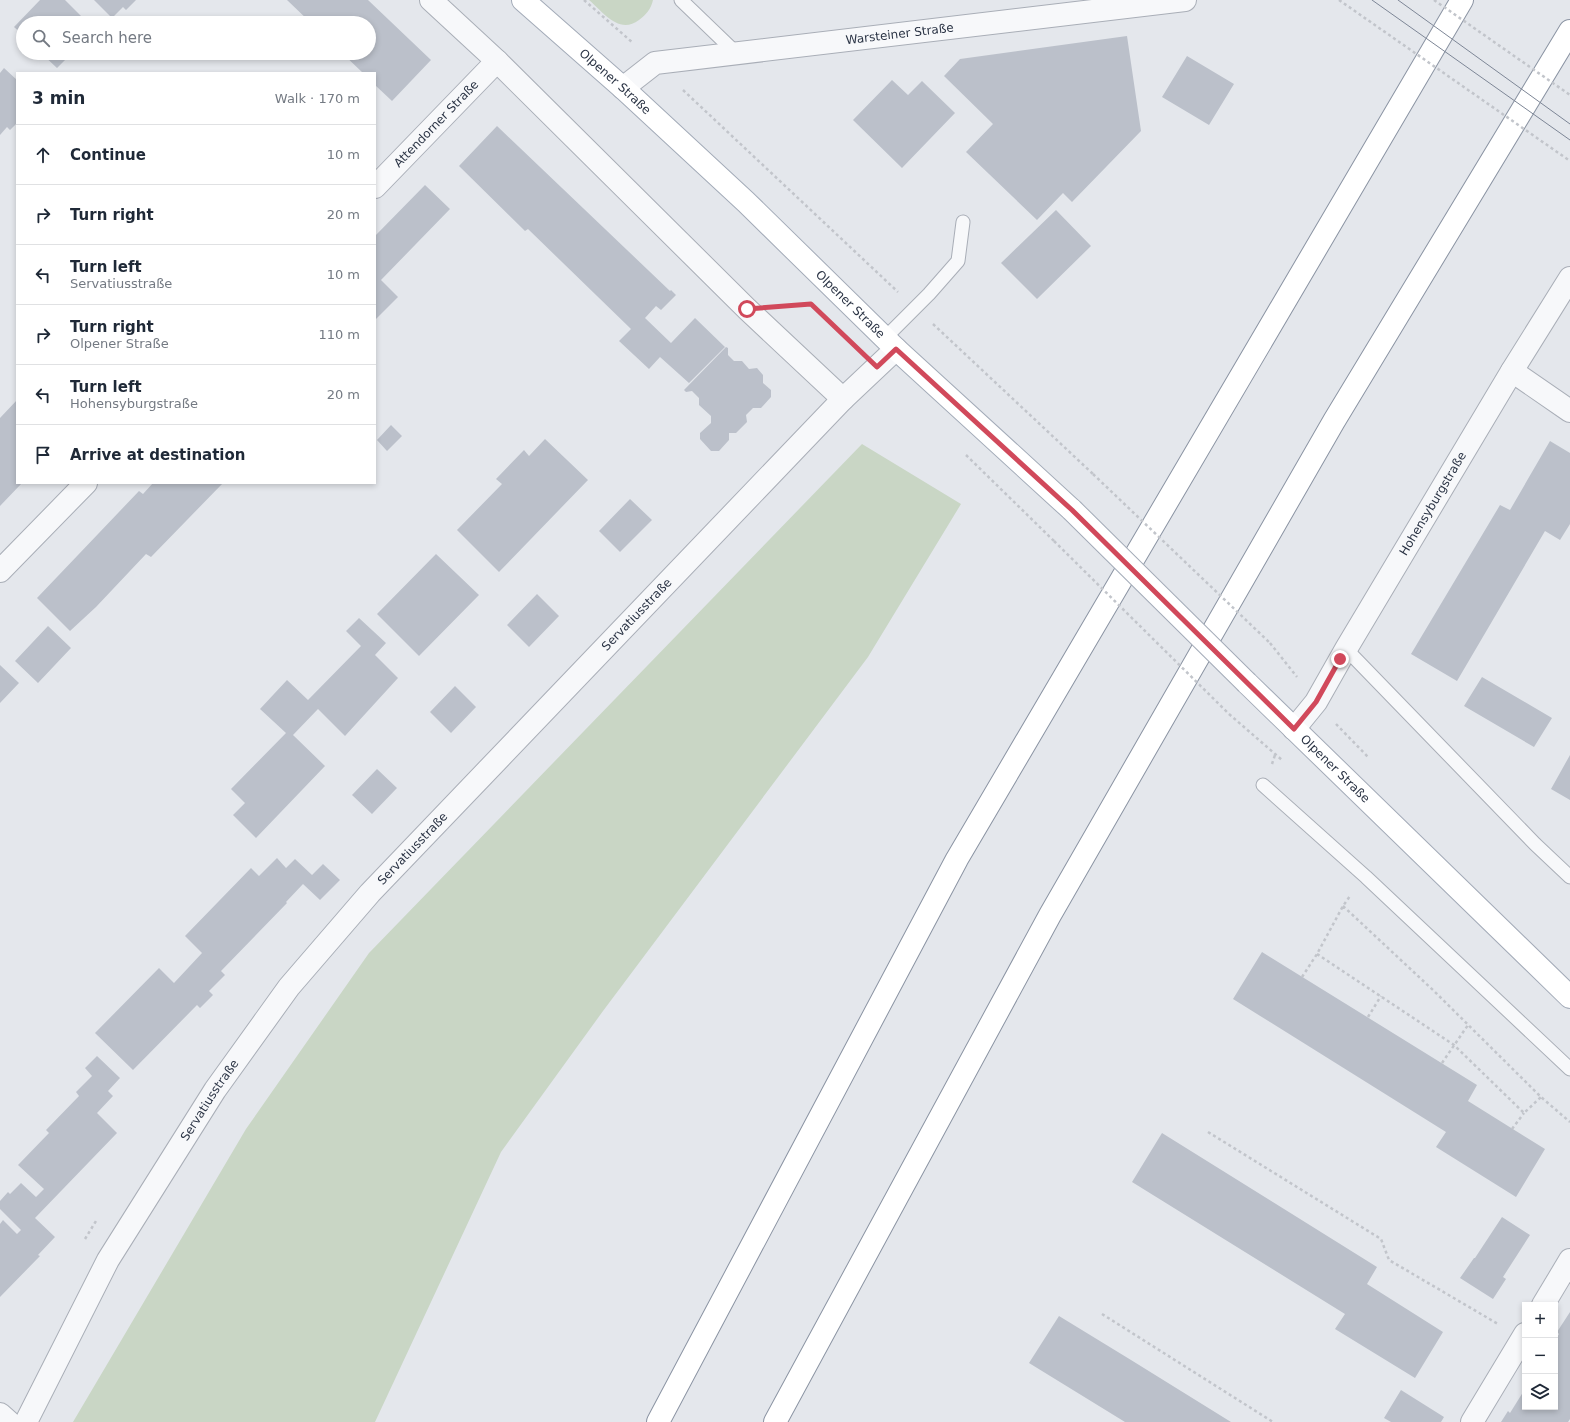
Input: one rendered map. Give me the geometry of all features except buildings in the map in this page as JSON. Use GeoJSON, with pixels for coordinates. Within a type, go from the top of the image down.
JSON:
{"type":"FeatureCollection","features":[{"type":"Feature","properties":{"kind":"main road","name":"Olpener Straße"},"geometry":{"type":"LineString","coordinates":[[523,0],[623,88],[746,202],[891,343],[1072,510],[1294,729],[1570,997]]}},
{"type":"Feature","properties":{"kind":"main road"},"geometry":{"type":"LineString","coordinates":[[658,1422],[957,859],[1462,0]]}},
{"type":"Feature","properties":{"kind":"main road"},"geometry":{"type":"LineString","coordinates":[[774,1422],[1050,915],[1334,421],[1570,31]]}},
{"type":"Feature","properties":{"kind":"street"},"geometry":{"type":"LineString","coordinates":[[431,0],[497,62],[747,309],[843,400]]}},
{"type":"Feature","properties":{"kind":"street","name":"Warsteiner Straße"},"geometry":{"type":"LineString","coordinates":[[655,63],[1185,0]]}},
{"type":"Feature","properties":{"kind":"street","name":"Attendorner Straße"},"geometry":{"type":"LineString","coordinates":[[376,186],[497,62]]}},
{"type":"Feature","properties":{"kind":"street"},"geometry":{"type":"LineString","coordinates":[[623,88],[655,63]]}},
{"type":"Feature","properties":{"kind":"street","name":"Hohensyburgstraße"},"geometry":{"type":"LineString","coordinates":[[1294,729],[1316,702],[1512,371],[1570,278]]}},
{"type":"Feature","properties":{"kind":"street","name":"Servatiusstraße"},"geometry":{"type":"LineString","coordinates":[[26,1422],[108,1260],[215,1090],[289,987],[370,892],[843,400],[891,343]]}},
{"type":"Feature","properties":{"kind":"street"},"geometry":{"type":"LineString","coordinates":[[1512,371],[1570,411]]}},
{"type":"Feature","properties":{"kind":"street"},"geometry":{"type":"LineString","coordinates":[[0,571],[85,484]]}},
{"type":"Feature","properties":{"kind":"street"},"geometry":{"type":"LineString","coordinates":[[1545,1302],[1570,1260]]}},
{"type":"Feature","properties":{"kind":"street"},"geometry":{"type":"LineString","coordinates":[[1472,1422],[1523,1338]]}},
{"type":"Feature","properties":{"kind":"street"},"geometry":{"type":"LineString","coordinates":[[0,1414],[9,1422]]}},
{"type":"Feature","properties":{"kind":"lane"},"geometry":{"type":"LineString","coordinates":[[681,0],[736,53]]}},
{"type":"Feature","properties":{"kind":"lane"},"geometry":{"type":"LineString","coordinates":[[891,343],[916,308],[958,261],[963,222]]}},
{"type":"Feature","properties":{"kind":"lane"},"geometry":{"type":"LineString","coordinates":[[1346,649],[1535,844],[1570,877]]}},
{"type":"Feature","properties":{"kind":"lane"},"geometry":{"type":"LineString","coordinates":[[1263,785],[1366,877],[1570,1069]]}},
{"type":"Feature","properties":{"kind":"path"},"geometry":{"type":"LineString","coordinates":[[584,0],[655,63],[1093,474],[1270,643]]}},
{"type":"Feature","properties":{"kind":"path"},"geometry":{"type":"LineString","coordinates":[[1339,0],[1570,161]]}},
{"type":"Feature","properties":{"kind":"path"},"geometry":{"type":"LineString","coordinates":[[1434,0],[1570,95]]}},
{"type":"Feature","properties":{"kind":"path"},"geometry":{"type":"LineString","coordinates":[[747,309],[811,304]]}},
{"type":"Feature","properties":{"kind":"path"},"geometry":{"type":"LineString","coordinates":[[1054,541],[1230,714]]}},
{"type":"Feature","properties":{"kind":"path"},"geometry":{"type":"LineString","coordinates":[[1302,976],[1317,954],[1342,906],[1366,877]]}},
{"type":"Feature","properties":{"kind":"path"},"geometry":{"type":"LineString","coordinates":[[1342,906],[1468,1025],[1541,1098],[1570,1122]]}},
{"type":"Feature","properties":{"kind":"path"},"geometry":{"type":"LineString","coordinates":[[1317,954],[1454,1044],[1524,1113]]}},
{"type":"Feature","properties":{"kind":"path"},"geometry":{"type":"LineString","coordinates":[[1368,1018],[1381,996]]}},
{"type":"Feature","properties":{"kind":"path"},"geometry":{"type":"LineString","coordinates":[[1442,1063],[1468,1025]]}},
{"type":"Feature","properties":{"kind":"path"},"geometry":{"type":"LineString","coordinates":[[1512,1129],[1524,1113],[1541,1098]]}},
{"type":"Feature","properties":{"kind":"path"},"geometry":{"type":"LineString","coordinates":[[1208,1132],[1381,1239],[1389,1260],[1522,1336]]}},
{"type":"Feature","properties":{"kind":"path"},"geometry":{"type":"LineString","coordinates":[[1102,1314],[1273,1422]]}},
{"type":"Feature","properties":{"kind":"green space"},"geometry":{"type":"Polygon","coordinates":[[[589,0],[653,0],[650,9],[644,16],[632,24],[625,25],[606,16],[589,0]]]}},
{"type":"Feature","properties":{"kind":"green space"},"geometry":{"type":"Polygon","coordinates":[[[862,444],[961,504],[868,657],[603,1011],[501,1152],[375,1422],[73,1422],[246,1129],[369,953],[862,444]]]}},
{"type":"Feature","properties":{"kind":"tram line"},"geometry":{"type":"LineString","coordinates":[[1372,0],[1570,140]]}},
{"type":"Feature","properties":{"kind":"tram line"},"geometry":{"type":"LineString","coordinates":[[1398,0],[1570,124]]}},
{"type":"Feature","properties":{"kind":"route"},"geometry":{"type":"LineString","coordinates":[[747,309],[811,304],[877,367],[896,349],[1072,510],[1294,729],[1316,702],[1340,659]]}}]}
